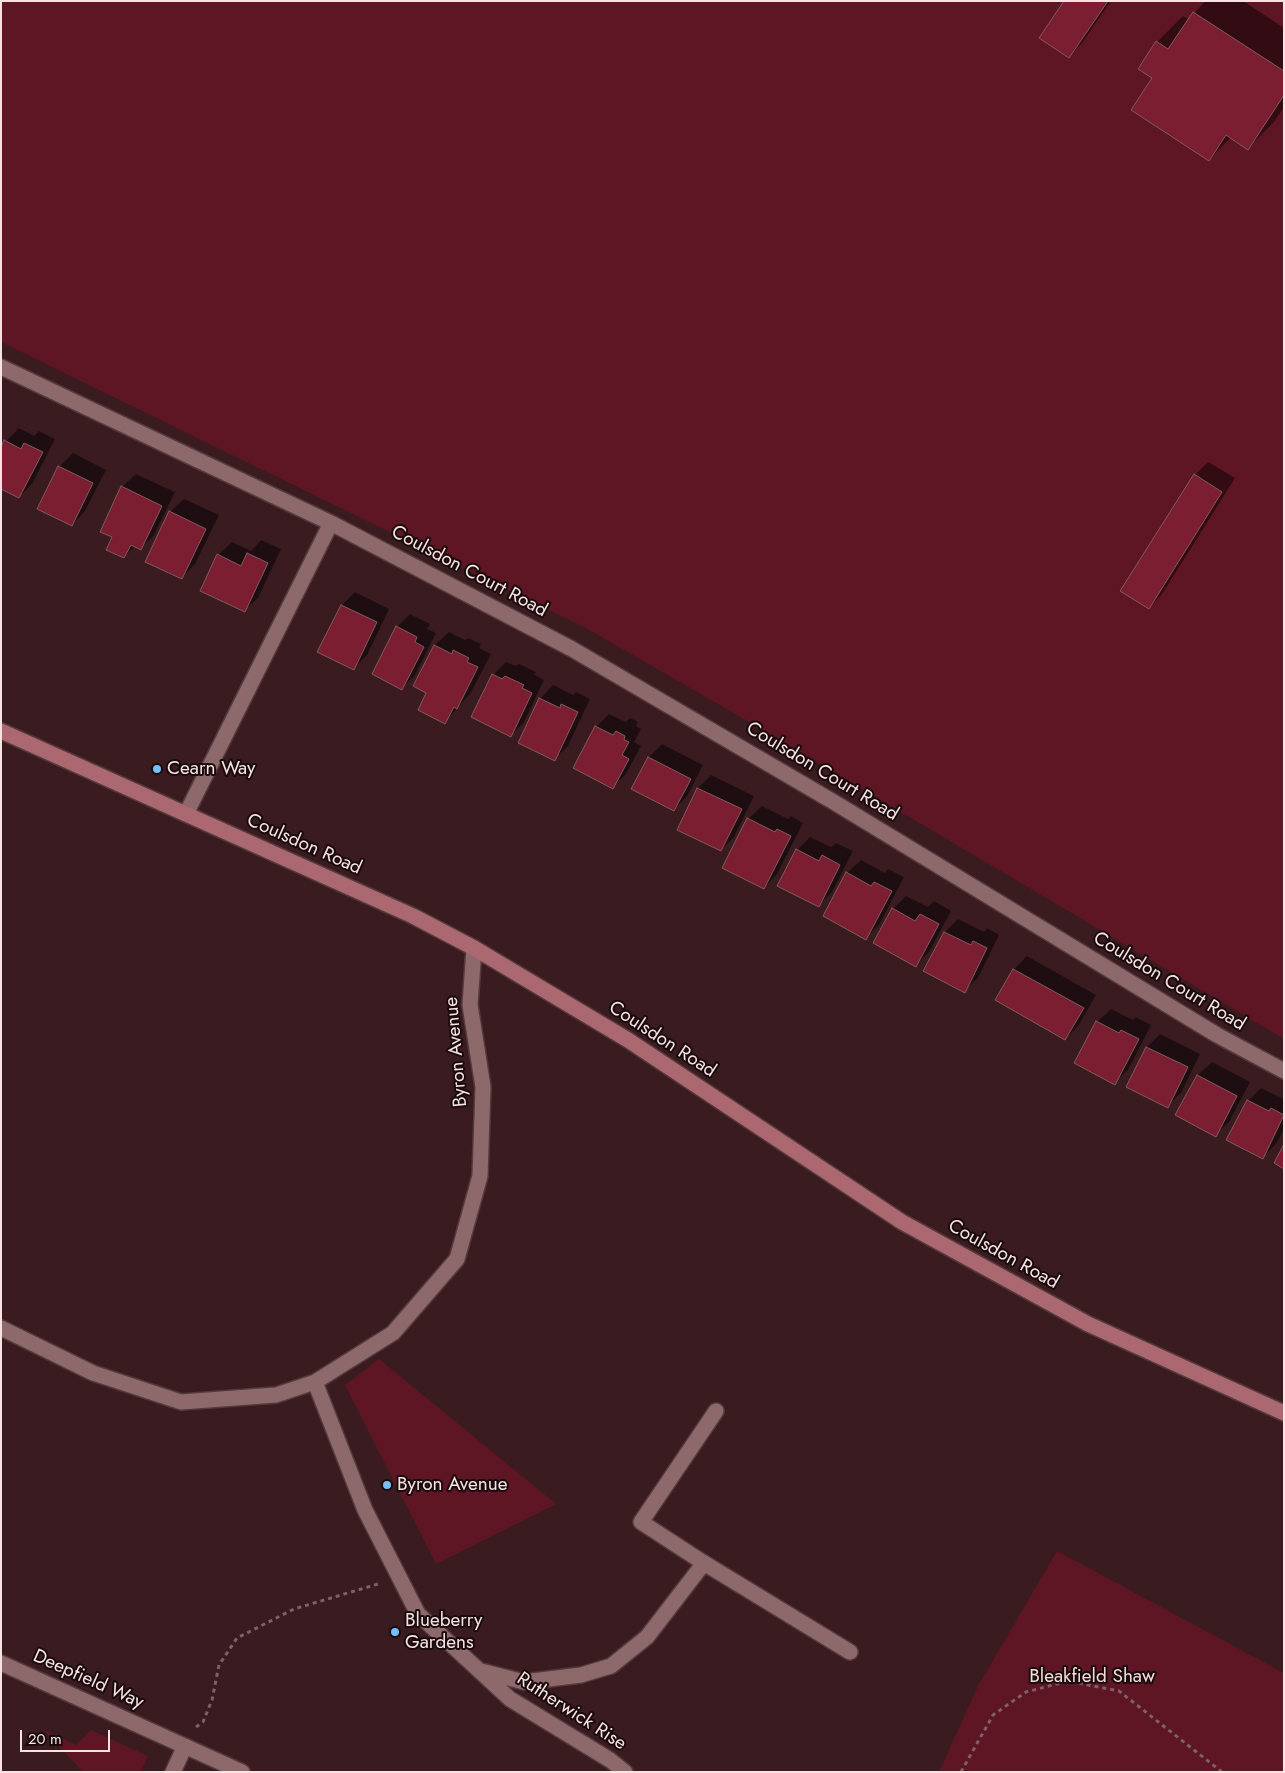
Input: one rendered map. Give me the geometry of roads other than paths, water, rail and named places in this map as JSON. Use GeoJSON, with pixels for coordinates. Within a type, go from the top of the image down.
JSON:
{"type":"FeatureCollection","features":[{"type":"Feature","properties":{"kind":"main road","name":"Coulsdon Road"},"geometry":{"type":"LineString","coordinates":[[1,731],[413,916],[474,948],[628,1040],[902,1222],[1088,1324],[1284,1413]]}},
{"type":"Feature","properties":{"kind":"street"},"geometry":{"type":"LineString","coordinates":[[1,367],[331,523],[186,814]]}},
{"type":"Feature","properties":{"kind":"street","name":"Coulsdon Court Road"},"geometry":{"type":"LineString","coordinates":[[331,523],[572,649],[832,801],[1216,1035],[1284,1070]]}},
{"type":"Feature","properties":{"kind":"street","name":"Byron Avenue"},"geometry":{"type":"LineString","coordinates":[[1,1328],[93,1373],[181,1402],[276,1396],[315,1382],[394,1333],[457,1259],[480,1176],[483,1087],[470,1005],[474,948]]}},
{"type":"Feature","properties":{"kind":"street","name":"Rutherwick Rise"},"geometry":{"type":"LineString","coordinates":[[315,1382],[365,1510],[418,1614],[510,1699],[610,1760],[625,1772]]}},
{"type":"Feature","properties":{"kind":"street"},"geometry":{"type":"LineString","coordinates":[[716,1411],[641,1522],[704,1563],[850,1652]]}},
{"type":"Feature","properties":{"kind":"street"},"geometry":{"type":"LineString","coordinates":[[480,1671],[524,1682],[581,1675],[611,1666],[647,1637],[704,1563]]}},
{"type":"Feature","properties":{"kind":"street","name":"Deepfield Way"},"geometry":{"type":"LineString","coordinates":[[1,1663],[242,1772]]}},
{"type":"Feature","properties":{"kind":"street"},"geometry":{"type":"LineString","coordinates":[[173,1772],[185,1746]]}},
{"type":"Feature","properties":{"kind":"place","name":"Cearn Way"},"geometry":{"type":"Point","coordinates":[157,769]}},
{"type":"Feature","properties":{"kind":"place","name":"Byron Avenue"},"geometry":{"type":"Point","coordinates":[387,1485]}},
{"type":"Feature","properties":{"kind":"place","name":"Blueberry Gardens"},"geometry":{"type":"Point","coordinates":[395,1632]}},
{"type":"Feature","properties":{"kind":"park label","name":"Bleakfield Shaw"},"geometry":{"type":"Point","coordinates":[1092,1677]}}]}
